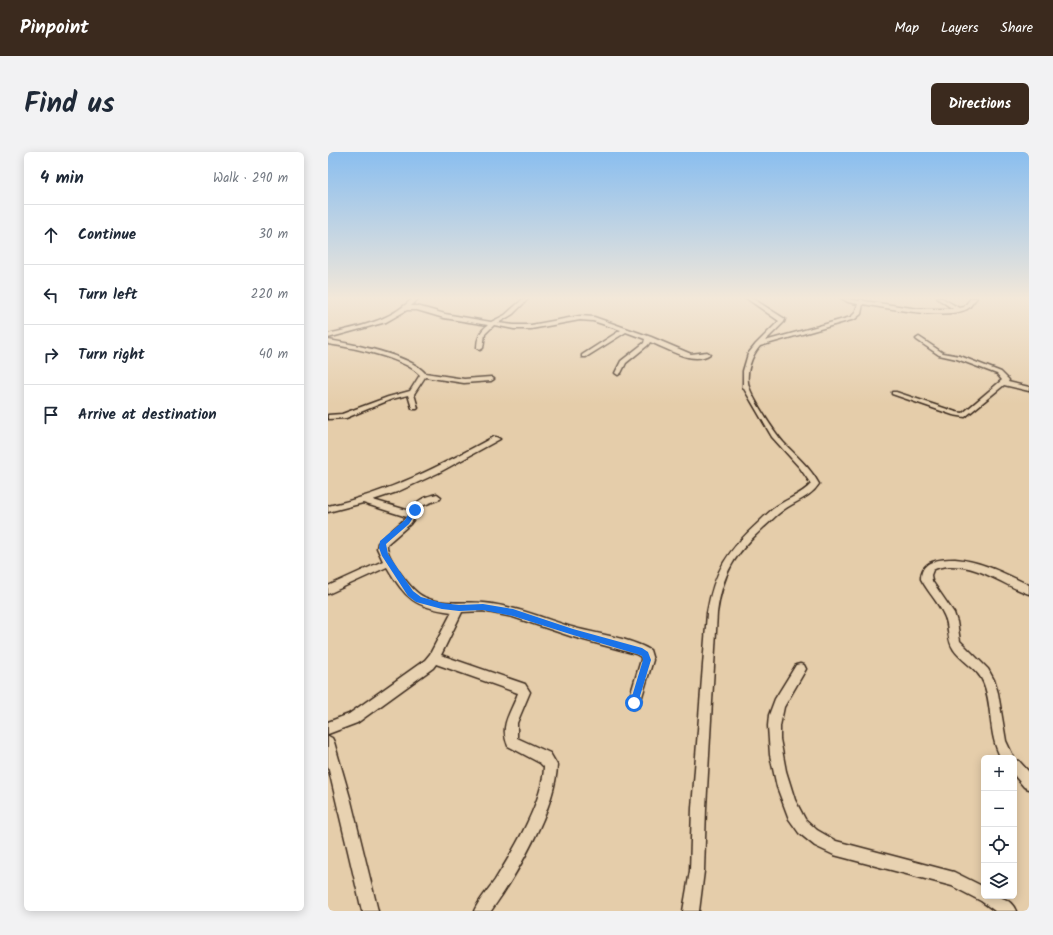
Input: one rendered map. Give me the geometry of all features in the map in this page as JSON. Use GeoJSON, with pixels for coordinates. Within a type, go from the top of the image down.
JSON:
{"type":"FeatureCollection","features":[{"type":"Feature","properties":{"kind":"street"},"geometry":{"type":"LineString","coordinates":[[480,348],[479,338],[482,333]]}},
{"type":"Feature","properties":{"kind":"street"},"geometry":{"type":"LineString","coordinates":[[584,356],[620,333]]}},
{"type":"Feature","properties":{"kind":"street"},"geometry":{"type":"LineString","coordinates":[[635,333],[690,356],[707,354]]}},
{"type":"Feature","properties":{"kind":"street"},"geometry":{"type":"LineString","coordinates":[[691,911],[697,871],[699,808],[712,613],[715,592],[723,568],[738,547],[779,508],[811,490],[815,484],[805,467],[787,451],[771,432],[746,387],[744,379],[746,369],[754,348],[770,333]]}},
{"type":"Feature","properties":{"kind":"street"},"geometry":{"type":"LineString","coordinates":[[758,345],[799,333]]}},
{"type":"Feature","properties":{"kind":"street"},"geometry":{"type":"LineString","coordinates":[[618,373],[622,362],[646,344],[649,338]]}},
{"type":"Feature","properties":{"kind":"street"},"geometry":{"type":"LineString","coordinates":[[894,393],[955,414],[965,415],[1004,384],[1006,380],[999,373],[958,357],[941,354],[919,339]]}},
{"type":"Feature","properties":{"kind":"street"},"geometry":{"type":"LineString","coordinates":[[328,342],[397,359],[420,370],[423,376]]}},
{"type":"Feature","properties":{"kind":"street"},"geometry":{"type":"LineString","coordinates":[[423,376],[464,381],[490,379]]}},
{"type":"Feature","properties":{"kind":"street"},"geometry":{"type":"LineString","coordinates":[[415,408],[411,399],[412,392],[423,376]]}},
{"type":"Feature","properties":{"kind":"street"},"geometry":{"type":"LineString","coordinates":[[1004,384],[1029,389]]}},
{"type":"Feature","properties":{"kind":"street"},"geometry":{"type":"LineString","coordinates":[[328,417],[343,416],[390,398],[412,392]]}},
{"type":"Feature","properties":{"kind":"street"},"geometry":{"type":"LineString","coordinates":[[328,509],[366,501],[385,495],[441,469],[496,440]]}},
{"type":"Feature","properties":{"kind":"street"},"geometry":{"type":"LineString","coordinates":[[437,497],[421,502],[407,522],[383,543],[382,548],[384,555],[410,593],[418,599],[442,606],[459,608],[483,607],[513,613],[573,632],[640,650],[646,654],[647,660],[634,703]]}},
{"type":"Feature","properties":{"kind":"street"},"geometry":{"type":"LineString","coordinates":[[366,501],[412,515]]}},
{"type":"Feature","properties":{"kind":"street"},"geometry":{"type":"LineString","coordinates":[[328,590],[389,562]]}},
{"type":"Feature","properties":{"kind":"street"},"geometry":{"type":"LineString","coordinates":[[1007,755],[1000,739],[990,685],[986,676],[958,647],[953,639],[951,618],[926,579],[925,572],[929,566],[935,563],[964,562],[987,569],[1029,590]]}},
{"type":"Feature","properties":{"kind":"street"},"geometry":{"type":"LineString","coordinates":[[328,728],[353,719],[429,664],[434,658],[459,608]]}},
{"type":"Feature","properties":{"kind":"street"},"geometry":{"type":"LineString","coordinates":[[434,658],[521,688],[524,692],[512,722],[510,736],[512,742],[545,758],[551,765],[548,788],[526,840],[514,864],[482,911]]}},
{"type":"Feature","properties":{"kind":"street"},"geometry":{"type":"LineString","coordinates":[[800,668],[776,714],[774,729],[774,743],[788,801],[800,824],[818,840],[834,848],[954,880],[981,894]]}},
{"type":"Feature","properties":{"kind":"street"},"geometry":{"type":"LineString","coordinates":[[328,742],[370,911]]}},
{"type":"Feature","properties":{"kind":"street"},"geometry":{"type":"LineString","coordinates":[[1017,769],[1029,782]]}},
{"type":"Feature","properties":{"kind":"street"},"geometry":{"type":"LineString","coordinates":[[990,899],[1008,911]]}},
{"type":"Feature","properties":{"kind":"route"},"geometry":{"type":"LineString","coordinates":[[415,510],[407,522],[383,543],[382,548],[384,555],[410,593],[418,599],[442,606],[498,609],[547,622],[573,632],[640,650],[646,654],[647,660],[634,703]]}}]}
